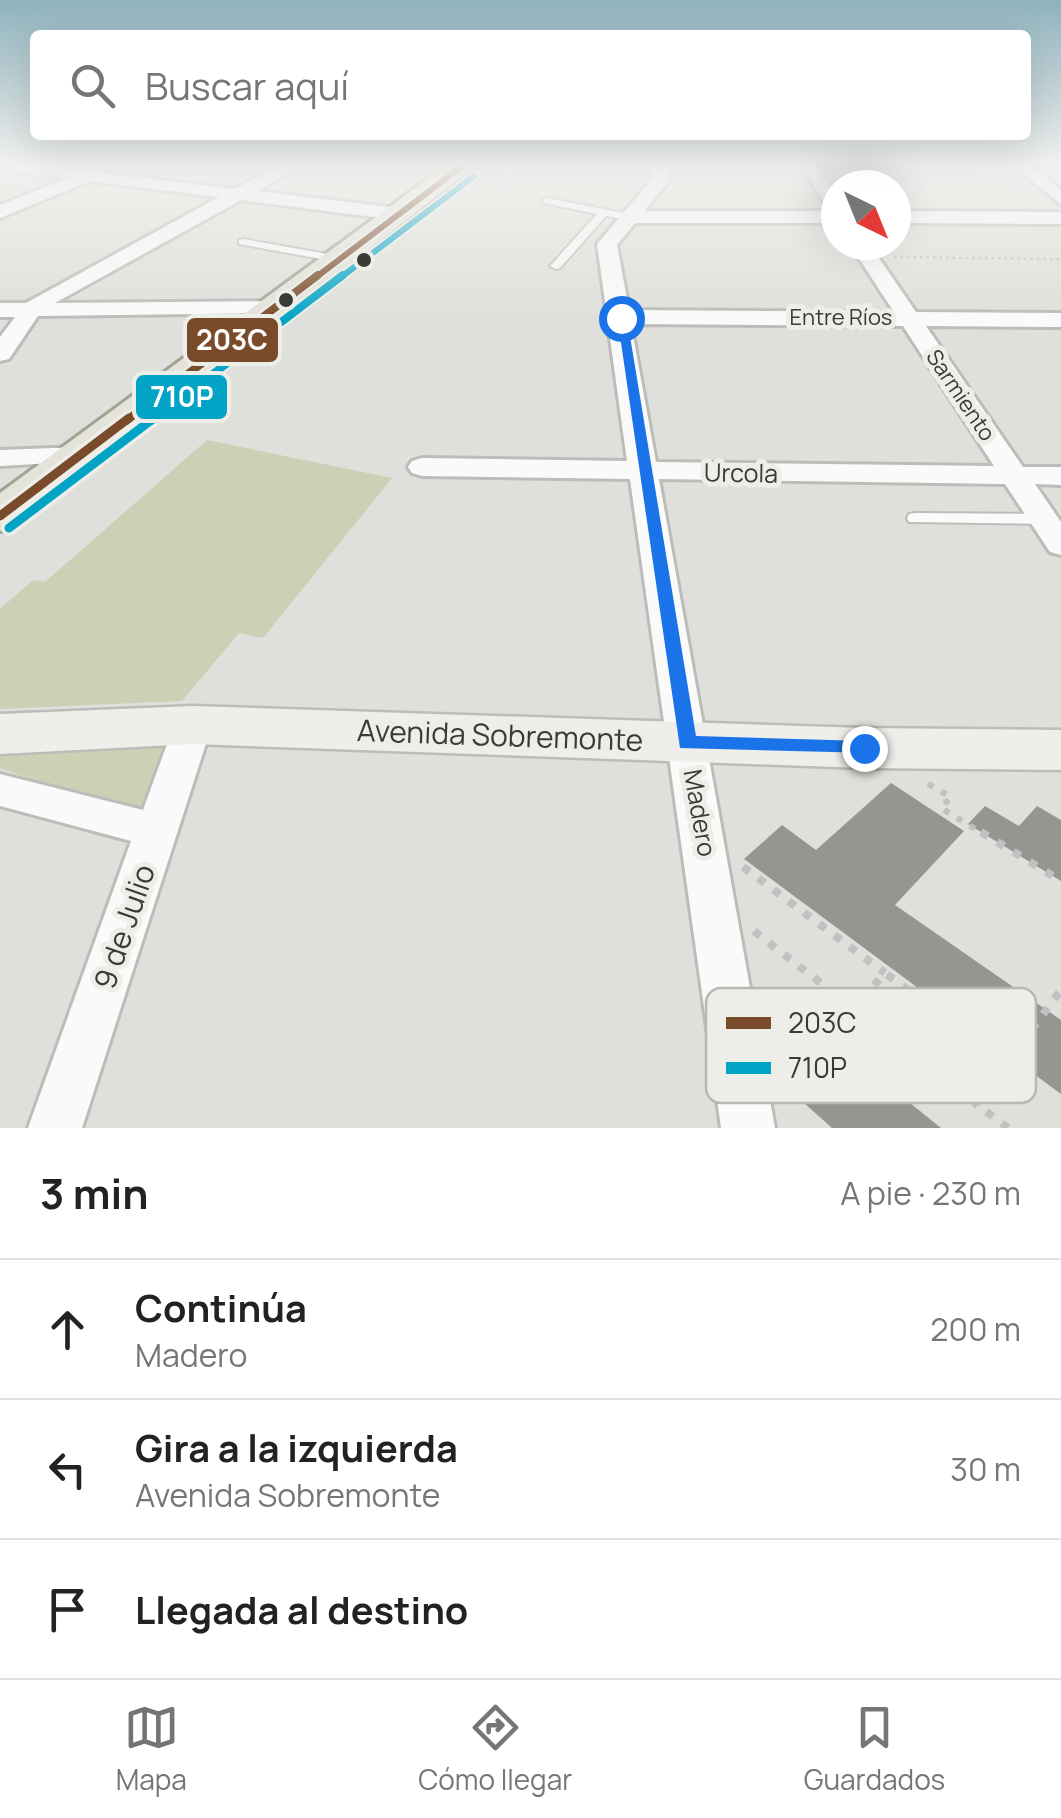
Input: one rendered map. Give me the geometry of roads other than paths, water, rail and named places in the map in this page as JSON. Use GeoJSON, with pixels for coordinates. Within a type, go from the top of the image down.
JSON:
{"type":"FeatureCollection","features":[{"type":"Feature","properties":{"kind":"main road"},"geometry":{"type":"LineString","coordinates":[[0,516],[394,217]]}},
{"type":"Feature","properties":{"kind":"main road","name":"Avenida Sobremonte"},"geometry":{"type":"LineString","coordinates":[[0,734],[193,725],[1061,750]]}},
{"type":"Feature","properties":{"kind":"street"},"geometry":{"type":"LineString","coordinates":[[0,354],[32,310],[199,217]]}},
{"type":"Feature","properties":{"kind":"street","name":"Madero"},"geometry":{"type":"LineString","coordinates":[[615,217],[607,244],[727,988]]}},
{"type":"Feature","properties":{"kind":"street"},"geometry":{"type":"LineString","coordinates":[[911,218],[1061,218]]}},
{"type":"Feature","properties":{"kind":"street","name":"Sarmiento"},"geometry":{"type":"LineString","coordinates":[[870,260],[1061,545]]}},
{"type":"Feature","properties":{"kind":"street"},"geometry":{"type":"LineString","coordinates":[[0,310],[273,308]]}},
{"type":"Feature","properties":{"kind":"street","name":"Entre Ríos"},"geometry":{"type":"LineString","coordinates":[[621,318],[1061,320]]}},
{"type":"Feature","properties":{"kind":"street"},"geometry":{"type":"LineString","coordinates":[[0,458],[78,456]]}},
{"type":"Feature","properties":{"kind":"street","name":"Urcola"},"geometry":{"type":"LineString","coordinates":[[422,467],[1061,476]]}},
{"type":"Feature","properties":{"kind":"street","name":"9 de Julio"},"geometry":{"type":"LineString","coordinates":[[55,1128],[193,725]]}},
{"type":"Feature","properties":{"kind":"street"},"geometry":{"type":"LineString","coordinates":[[0,790],[158,831]]}},
{"type":"Feature","properties":{"kind":"street","name":"Madero"},"geometry":{"type":"LineString","coordinates":[[744,1103],[748,1128]]}},
{"type":"Feature","properties":{"kind":"lane"},"geometry":{"type":"LineString","coordinates":[[556,266],[614,217]]}},
{"type":"Feature","properties":{"kind":"lane"},"geometry":{"type":"LineString","coordinates":[[243,242],[338,259]]}},
{"type":"Feature","properties":{"kind":"lane"},"geometry":{"type":"LineString","coordinates":[[915,518],[1044,519]]}}]}
